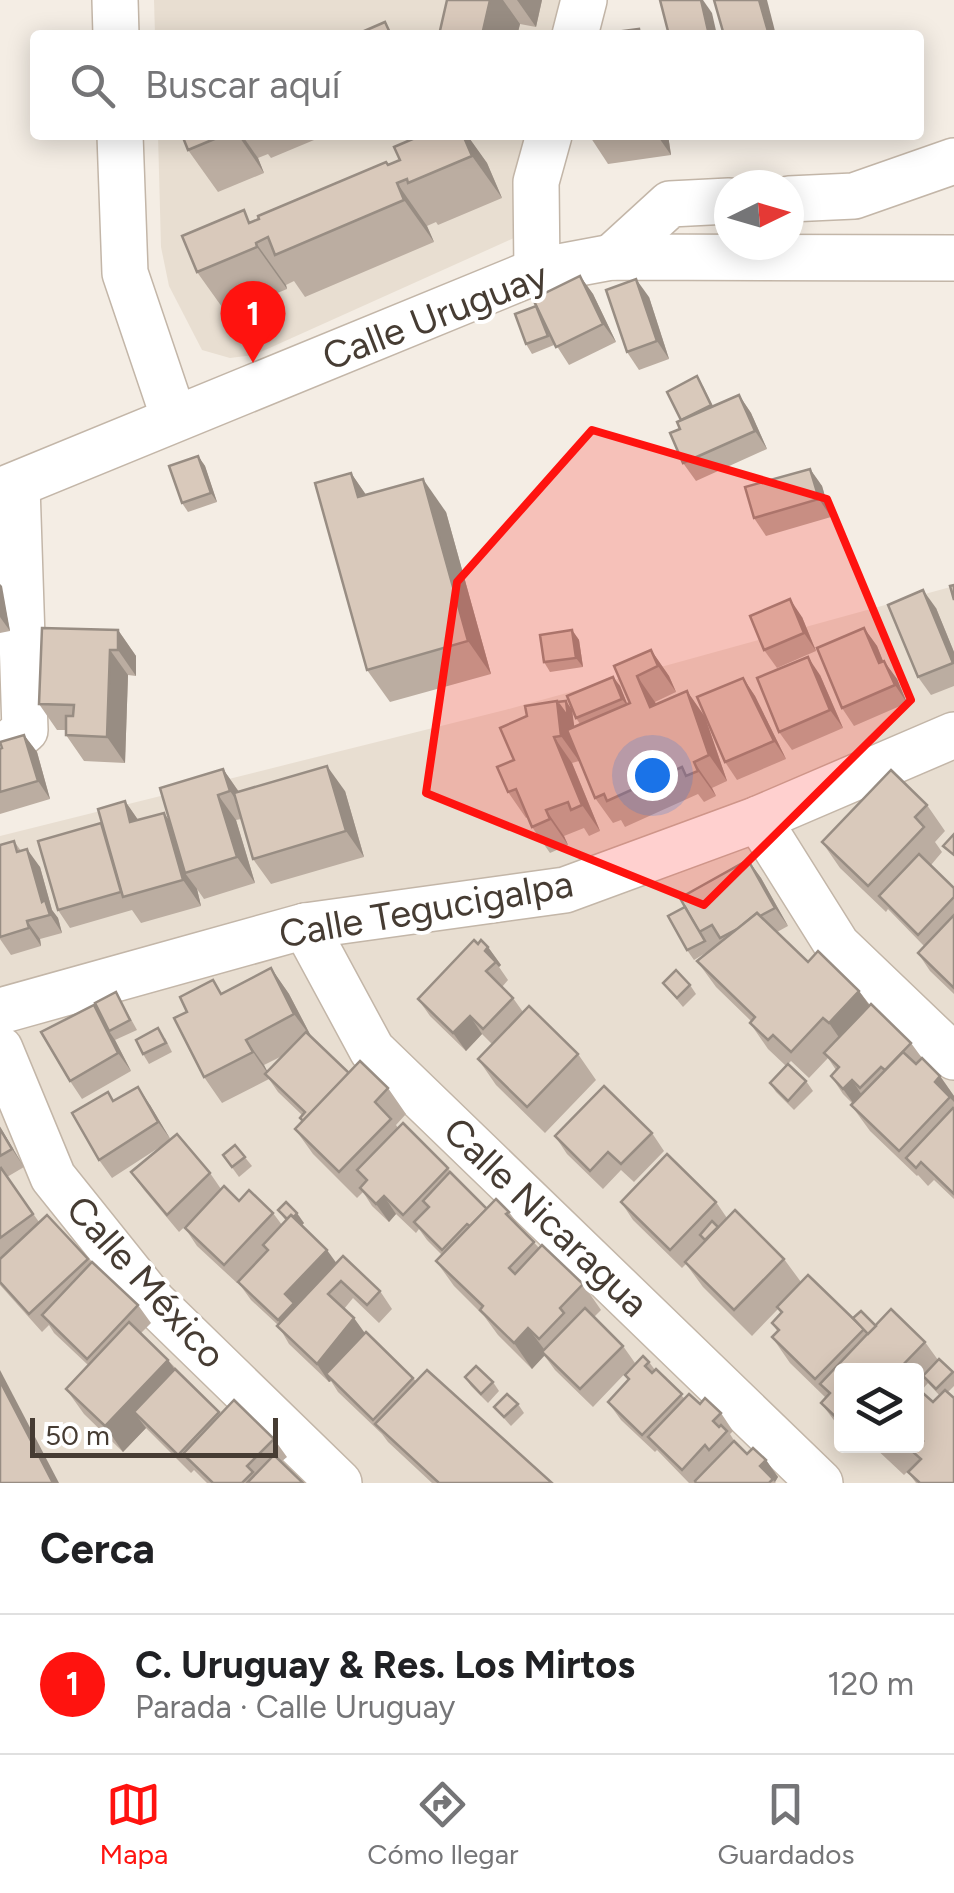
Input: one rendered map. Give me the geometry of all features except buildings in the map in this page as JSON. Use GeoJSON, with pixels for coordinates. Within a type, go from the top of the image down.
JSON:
{"type":"FeatureCollection","features":[{"type":"Feature","properties":{"kind":"street"},"geometry":{"type":"LineString","coordinates":[[115,0],[116,30]]}},
{"type":"Feature","properties":{"kind":"street"},"geometry":{"type":"LineString","coordinates":[[576,30],[584,0]]}},
{"type":"Feature","properties":{"kind":"street"},"geometry":{"type":"LineString","coordinates":[[120,140],[125,273],[174,418]]}},
{"type":"Feature","properties":{"kind":"street"},"geometry":{"type":"LineString","coordinates":[[538,272],[536,182],[547,140]]}},
{"type":"Feature","properties":{"kind":"street"},"geometry":{"type":"LineString","coordinates":[[804,198],[854,196],[954,161]]}},
{"type":"Feature","properties":{"kind":"street"},"geometry":{"type":"LineString","coordinates":[[612,257],[670,204],[714,202]]}},
{"type":"Feature","properties":{"kind":"street","name":"Calle Uruguay"},"geometry":{"type":"LineString","coordinates":[[8,488],[538,272],[612,257],[954,258]]}},
{"type":"Feature","properties":{"kind":"street"},"geometry":{"type":"LineString","coordinates":[[0,751],[25,730],[8,488]]}},
{"type":"Feature","properties":{"kind":"street","name":"Calle Tegucigalpa"},"geometry":{"type":"LineString","coordinates":[[0,1012],[305,926],[564,890],[758,818],[954,735]]}},
{"type":"Feature","properties":{"kind":"street"},"geometry":{"type":"LineString","coordinates":[[758,818],[837,945],[954,1057]]}},
{"type":"Feature","properties":{"kind":"street","name":"Calle Nicaragua"},"geometry":{"type":"LineString","coordinates":[[305,926],[372,1050],[820,1483]]}},
{"type":"Feature","properties":{"kind":"street","name":"Calle México"},"geometry":{"type":"LineString","coordinates":[[0,1049],[53,1177],[154,1303],[339,1483]]}},
{"type":"Feature","properties":{"kind":"highlighted area"},"geometry":{"type":"Polygon","coordinates":[[[592,430],[827,499],[911,700],[704,905],[426,793],[457,582],[592,430]]]}},
{"type":"Feature","properties":{"kind":"shaded area"},"geometry":{"type":"Polygon","coordinates":[[[154,0],[577,0],[570,30],[155,30],[154,0]]]}},
{"type":"Feature","properties":{"kind":"shaded area"},"geometry":{"type":"Polygon","coordinates":[[[158,140],[543,140],[514,238],[254,355],[230,358],[202,350],[169,286],[161,247],[158,140]]]}},
{"type":"Feature","properties":{"kind":"shaded area"},"geometry":{"type":"Polygon","coordinates":[[[954,586],[954,1483],[0,1483],[0,836],[505,710],[954,586]]]}},
{"type":"Feature","properties":{"kind":"place","name":"C. Uruguay & Res. Los Mirtos"},"geometry":{"type":"Point","coordinates":[253,363]}}]}
